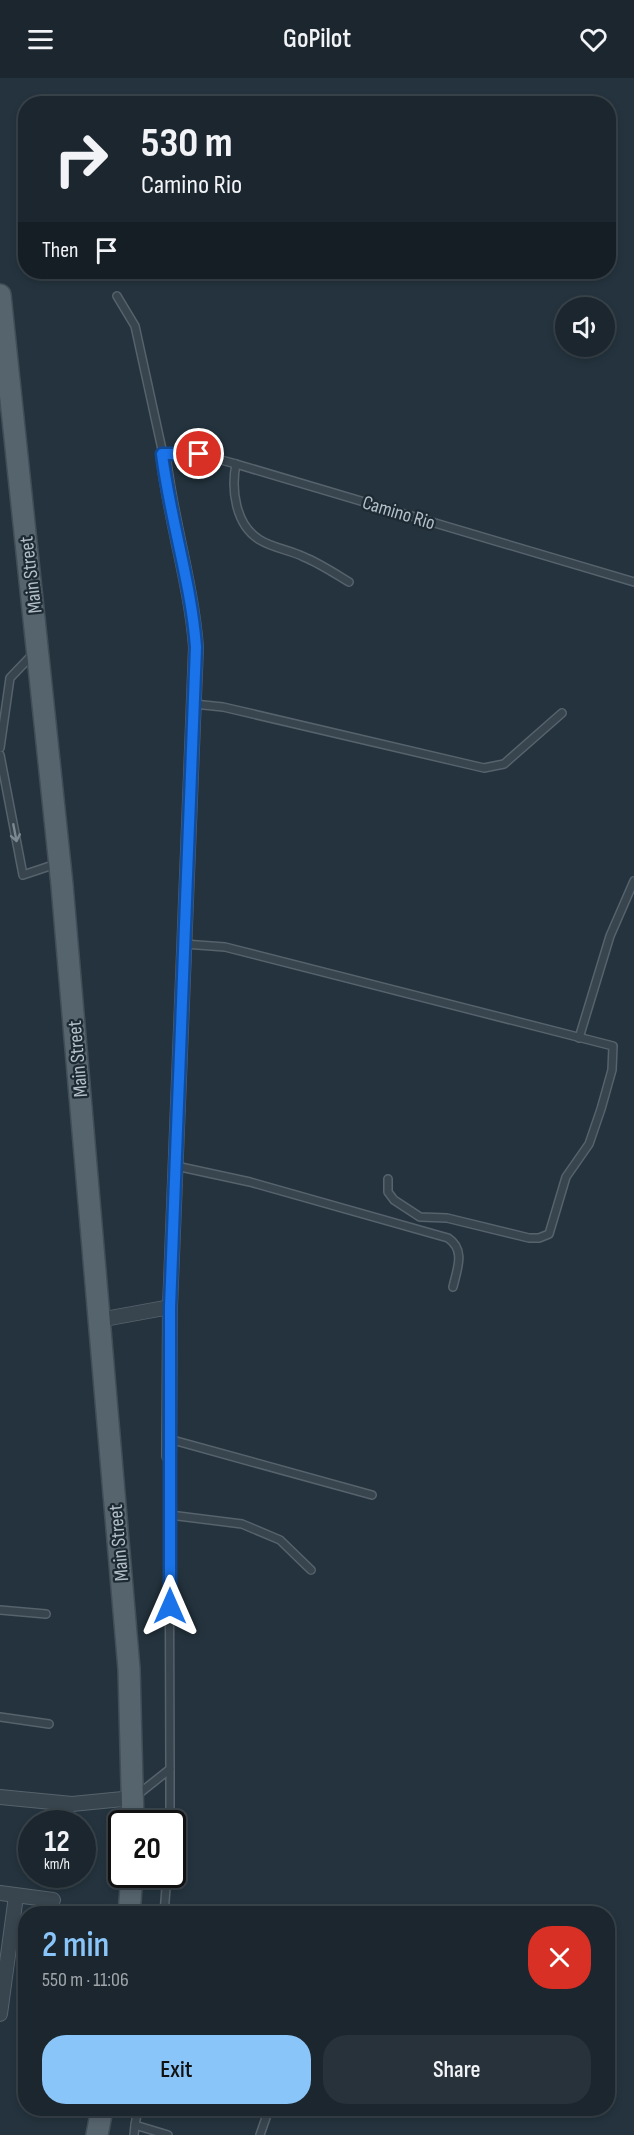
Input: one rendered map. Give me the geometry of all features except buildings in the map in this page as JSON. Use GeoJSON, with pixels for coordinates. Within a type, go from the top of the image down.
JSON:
{"type":"FeatureCollection","features":[{"type":"Feature","properties":{"kind":"main road","name":"Main Street"},"geometry":{"type":"LineString","coordinates":[[0,295],[59,863],[129,1669],[133,1810]]}},
{"type":"Feature","properties":{"kind":"main road"},"geometry":{"type":"LineString","coordinates":[[130,1906],[131,1888]]}},
{"type":"Feature","properties":{"kind":"main road"},"geometry":{"type":"LineString","coordinates":[[97,2135],[101,2116]]}},
{"type":"Feature","properties":{"kind":"street"},"geometry":{"type":"LineString","coordinates":[[162,454],[166,486],[193,610],[196,647],[170,1307],[170,1456]]}},
{"type":"Feature","properties":{"kind":"street"},"geometry":{"type":"LineString","coordinates":[[99,1320],[170,1307]]}},
{"type":"Feature","properties":{"kind":"street"},"geometry":{"type":"LineString","coordinates":[[0,1797],[72,1804],[133,1798]]}},
{"type":"Feature","properties":{"kind":"street"},"geometry":{"type":"LineString","coordinates":[[0,1893],[53,1900]]}},
{"type":"Feature","properties":{"kind":"street"},"geometry":{"type":"LineString","coordinates":[[0,2014],[16,1896]]}},
{"type":"Feature","properties":{"kind":"lane"},"geometry":{"type":"LineString","coordinates":[[117,296],[135,326],[162,454]]}},
{"type":"Feature","properties":{"kind":"lane","name":"Camino Rio"},"geometry":{"type":"LineString","coordinates":[[162,454],[199,454],[236,464],[634,582]]}},
{"type":"Feature","properties":{"kind":"lane"},"geometry":{"type":"LineString","coordinates":[[236,464],[232,484],[242,519],[248,530],[260,540],[305,557],[349,582]]}},
{"type":"Feature","properties":{"kind":"lane"},"geometry":{"type":"LineString","coordinates":[[0,748],[10,678],[38,649]]}},
{"type":"Feature","properties":{"kind":"lane"},"geometry":{"type":"LineString","coordinates":[[194,704],[223,707],[484,768],[504,764],[562,713]]}},
{"type":"Feature","properties":{"kind":"lane"},"geometry":{"type":"LineString","coordinates":[[0,755],[23,875],[59,863]]}},
{"type":"Feature","properties":{"kind":"lane"},"geometry":{"type":"LineString","coordinates":[[579,1038],[610,936],[634,881]]}},
{"type":"Feature","properties":{"kind":"lane"},"geometry":{"type":"LineString","coordinates":[[184,944],[225,946],[613,1046],[612,1070],[589,1144],[566,1177],[549,1234],[539,1239],[529,1238],[447,1218],[420,1217],[394,1200],[388,1192],[387,1179]]}},
{"type":"Feature","properties":{"kind":"lane"},"geometry":{"type":"LineString","coordinates":[[176,1166],[250,1182],[448,1238],[458,1248],[459,1258],[453,1287]]}},
{"type":"Feature","properties":{"kind":"lane"},"geometry":{"type":"LineString","coordinates":[[170,1439],[372,1495]]}},
{"type":"Feature","properties":{"kind":"lane"},"geometry":{"type":"LineString","coordinates":[[170,1456],[170,1810]]}},
{"type":"Feature","properties":{"kind":"lane"},"geometry":{"type":"LineString","coordinates":[[170,1515],[242,1524],[280,1540],[311,1569]]}},
{"type":"Feature","properties":{"kind":"lane"},"geometry":{"type":"LineString","coordinates":[[0,1610],[46,1614]]}},
{"type":"Feature","properties":{"kind":"lane"},"geometry":{"type":"LineString","coordinates":[[0,1718],[49,1724]]}},
{"type":"Feature","properties":{"kind":"lane"},"geometry":{"type":"LineString","coordinates":[[133,1798],[170,1769]]}},
{"type":"Feature","properties":{"kind":"lane"},"geometry":{"type":"LineString","coordinates":[[165,1906],[166,1888]]}},
{"type":"Feature","properties":{"kind":"lane"},"geometry":{"type":"LineString","coordinates":[[134,2135],[137,2116]]}},
{"type":"Feature","properties":{"kind":"lane"},"geometry":{"type":"LineString","coordinates":[[260,2135],[267,2116]]}},
{"type":"Feature","properties":{"kind":"lane"},"geometry":{"type":"LineString","coordinates":[[135,2125],[168,2135]]}},
{"type":"Feature","properties":{"kind":"route"},"geometry":{"type":"LineString","coordinates":[[170,1606],[170,1307],[196,647],[193,610],[166,486],[162,454],[199,454]]}}]}
